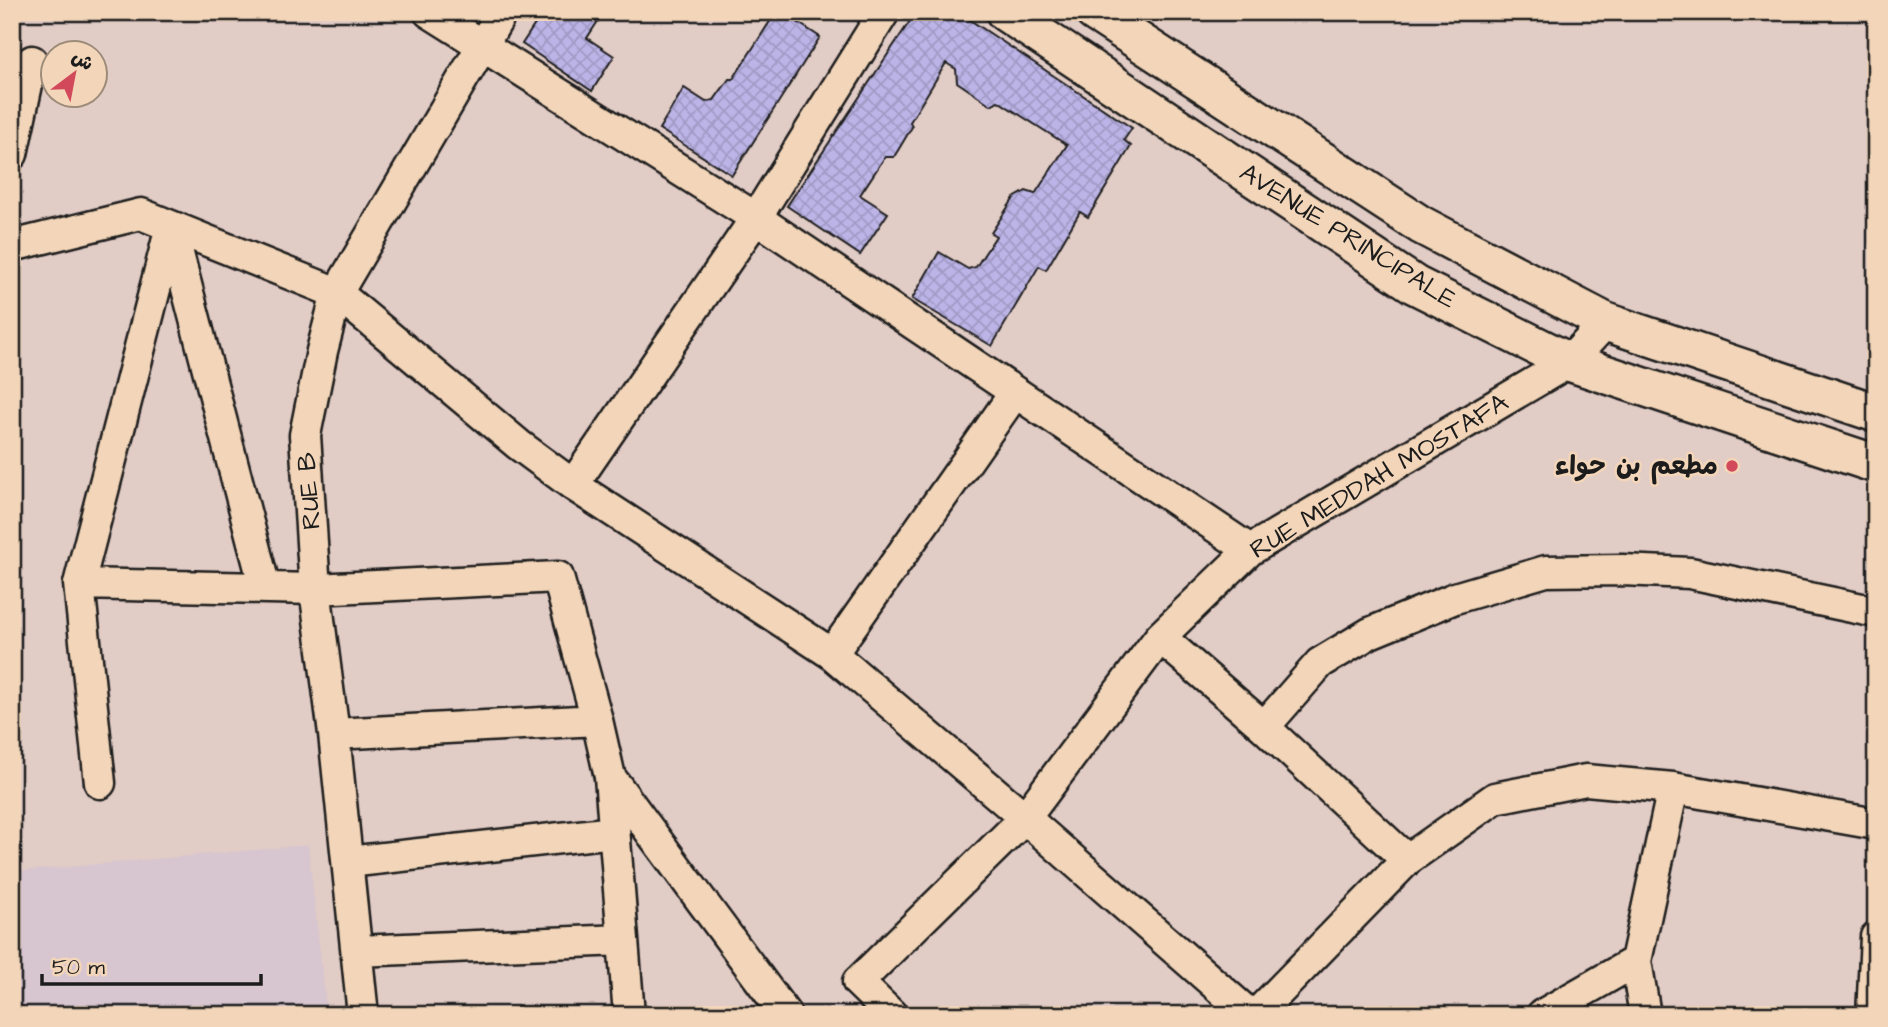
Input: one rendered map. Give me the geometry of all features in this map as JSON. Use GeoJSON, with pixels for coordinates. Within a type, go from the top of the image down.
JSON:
{"type":"FeatureCollection","features":[{"type":"Feature","properties":{"kind":"main road","name":"AVENUE PRINCIPALE"},"geometry":{"type":"LineString","coordinates":[[1004,12],[1415,285],[1569,362],[1876,464]]}},
{"type":"Feature","properties":{"kind":"main road","name":"AVENUE PRINCIPALE"},"geometry":{"type":"LineString","coordinates":[[1094,12],[1421,225],[1606,322],[1876,413]]}},
{"type":"Feature","properties":{"kind":"street"},"geometry":{"type":"LineString","coordinates":[[429,12],[756,218],[1014,394],[1250,550]]}},
{"type":"Feature","properties":{"kind":"street","name":"RUE B"},"geometry":{"type":"LineString","coordinates":[[363,1015],[334,734],[315,589],[305,435],[337,293],[502,12]]}},
{"type":"Feature","properties":{"kind":"street"},"geometry":{"type":"LineString","coordinates":[[573,485],[756,218],[884,12]]}},
{"type":"Feature","properties":{"kind":"street"},"geometry":{"type":"LineString","coordinates":[[12,154],[32,61]]}},
{"type":"Feature","properties":{"kind":"street"},"geometry":{"type":"LineString","coordinates":[[12,246],[141,214],[337,293],[509,437],[573,485],[832,654],[1250,1015]]}},
{"type":"Feature","properties":{"kind":"street"},"geometry":{"type":"LineString","coordinates":[[100,783],[79,584],[171,226]]}},
{"type":"Feature","properties":{"kind":"street"},"geometry":{"type":"LineString","coordinates":[[171,226],[265,588]]}},
{"type":"Feature","properties":{"kind":"street","name":"RUE MEDDAH MOSTAFA"},"geometry":{"type":"LineString","coordinates":[[892,1015],[858,982],[1025,818],[1160,637],[1250,550],[1569,362],[1606,322]]}},
{"type":"Feature","properties":{"kind":"street"},"geometry":{"type":"LineString","coordinates":[[832,654],[1014,394]]}},
{"type":"Feature","properties":{"kind":"street"},"geometry":{"type":"LineString","coordinates":[[1264,727],[1320,663],[1370,633],[1455,598],[1546,571],[1690,573],[1876,612]]}},
{"type":"Feature","properties":{"kind":"street"},"geometry":{"type":"LineString","coordinates":[[79,584],[315,589],[558,577],[610,777],[629,1015]]}},
{"type":"Feature","properties":{"kind":"street"},"geometry":{"type":"LineString","coordinates":[[1160,637],[1264,727],[1407,860]]}},
{"type":"Feature","properties":{"kind":"street"},"geometry":{"type":"LineString","coordinates":[[334,734],[597,720]]}},
{"type":"Feature","properties":{"kind":"street"},"geometry":{"type":"LineString","coordinates":[[610,777],[786,1015]]}},
{"type":"Feature","properties":{"kind":"street"},"geometry":{"type":"LineString","coordinates":[[1256,1015],[1407,860],[1494,798],[1586,780],[1672,788],[1876,824]]}},
{"type":"Feature","properties":{"kind":"street"},"geometry":{"type":"LineString","coordinates":[[1645,1015],[1636,961],[1672,788]]}},
{"type":"Feature","properties":{"kind":"street"},"geometry":{"type":"LineString","coordinates":[[348,862],[614,832]]}},
{"type":"Feature","properties":{"kind":"street"},"geometry":{"type":"LineString","coordinates":[[1872,1015],[1876,937]]}},
{"type":"Feature","properties":{"kind":"street"},"geometry":{"type":"LineString","coordinates":[[357,951],[623,940]]}},
{"type":"Feature","properties":{"kind":"street"},"geometry":{"type":"LineString","coordinates":[[1542,1015],[1636,961]]}},
{"type":"Feature","properties":{"kind":"shaded area"},"geometry":{"type":"Polygon","coordinates":[[[308,845],[327,1015],[12,1015],[12,872],[308,845]]]}},
{"type":"Feature","properties":{"kind":"building"},"geometry":{"type":"Polygon","coordinates":[[[543,12],[604,12],[587,38],[614,56],[592,91],[522,44],[543,12]]]}},
{"type":"Feature","properties":{"kind":"building"},"geometry":{"type":"Polygon","coordinates":[[[776,12],[782,12],[820,37],[732,175],[659,129],[684,88],[706,102],[714,100],[729,79],[733,79],[776,12]]]}},
{"type":"Feature","properties":{"kind":"building"},"geometry":{"type":"Polygon","coordinates":[[[916,12],[958,12],[1132,128],[1124,140],[1131,146],[1088,217],[1080,212],[1046,270],[1039,266],[992,346],[912,299],[939,252],[968,269],[976,267],[996,236],[991,233],[1014,198],[1026,191],[1035,194],[1067,145],[998,101],[991,105],[957,82],[956,69],[946,63],[910,122],[912,127],[894,157],[885,157],[860,195],[888,213],[860,255],[787,206],[916,12]]]}},
{"type":"Feature","properties":{"kind":"place","name":"مطعم بن حواء"},"geometry":{"type":"Point","coordinates":[1732,466]}}]}
